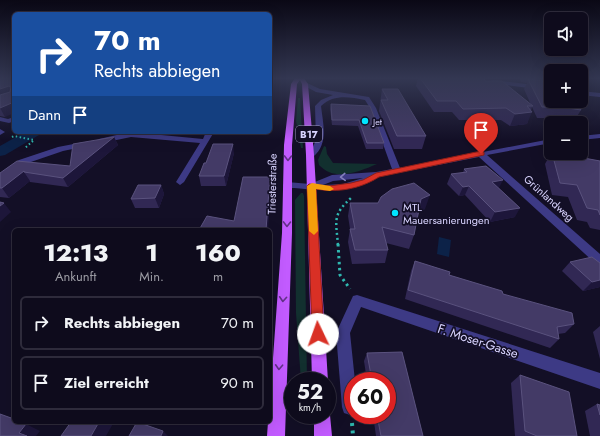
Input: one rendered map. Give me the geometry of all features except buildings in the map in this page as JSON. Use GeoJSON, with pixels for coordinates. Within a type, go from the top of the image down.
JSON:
{"type":"FeatureCollection","features":[{"type":"Feature","properties":{"kind":"main road","name":"Triesterstraße"},"geometry":{"type":"LineString","coordinates":[[276,436],[286,240],[290,119],[292,98]]}},
{"type":"Feature","properties":{"kind":"main road","name":"B17"},"geometry":{"type":"LineString","coordinates":[[303,98],[312,186],[320,372]]}},
{"type":"Feature","properties":{"kind":"main road"},"geometry":{"type":"LineString","coordinates":[[322,424],[323,436]]}},
{"type":"Feature","properties":{"kind":"street"},"geometry":{"type":"LineString","coordinates":[[310,155],[316,152],[320,143],[318,106],[323,101],[330,98]]}},
{"type":"Feature","properties":{"kind":"street"},"geometry":{"type":"LineString","coordinates":[[367,98],[373,108],[397,171]]}},
{"type":"Feature","properties":{"kind":"street"},"geometry":{"type":"LineString","coordinates":[[0,119],[9,121],[12,120]]}},
{"type":"Feature","properties":{"kind":"street"},"geometry":{"type":"LineString","coordinates":[[0,178],[22,162],[35,157],[61,149],[133,134],[205,141]]}},
{"type":"Feature","properties":{"kind":"street"},"geometry":{"type":"LineString","coordinates":[[180,182],[209,134]]}},
{"type":"Feature","properties":{"kind":"street"},"geometry":{"type":"LineString","coordinates":[[588,137],[600,136]]}},
{"type":"Feature","properties":{"kind":"street"},"geometry":{"type":"LineString","coordinates":[[287,185],[312,186],[329,189],[352,186],[365,182],[376,175],[544,142]]}},
{"type":"Feature","properties":{"kind":"street","name":"Grünlandweg"},"geometry":{"type":"LineString","coordinates":[[481,154],[600,261]]}},
{"type":"Feature","properties":{"kind":"street"},"geometry":{"type":"LineString","coordinates":[[347,372],[343,333],[357,300]]}},
{"type":"Feature","properties":{"kind":"street","name":"F. Moser-Gasse"},"geometry":{"type":"LineString","coordinates":[[357,300],[600,381]]}},
{"type":"Feature","properties":{"kind":"path"},"geometry":{"type":"LineString","coordinates":[[20,137],[31,138]]}},
{"type":"Feature","properties":{"kind":"path"},"geometry":{"type":"LineString","coordinates":[[354,195],[341,207],[336,217],[336,224],[340,275],[357,300]]}},
{"type":"Feature","properties":{"kind":"green space"},"geometry":{"type":"Polygon","coordinates":[[[298,98],[300,98],[303,148],[301,148],[296,121],[298,98]]]}},
{"type":"Feature","properties":{"kind":"green space"},"geometry":{"type":"Polygon","coordinates":[[[324,146],[326,147],[327,154],[333,163],[377,164],[347,174],[332,173],[319,165],[318,160],[324,146]]]}},
{"type":"Feature","properties":{"kind":"green space"},"geometry":{"type":"Polygon","coordinates":[[[301,193],[303,193],[307,372],[300,372],[296,313],[295,200],[301,193]]]}},
{"type":"Feature","properties":{"kind":"water"},"geometry":{"type":"Polygon","coordinates":[[[439,237],[451,240],[449,257],[437,254],[439,237]]]}},
{"type":"Feature","properties":{"kind":"waterway"},"geometry":{"type":"LineString","coordinates":[[0,152],[31,134]]}},
{"type":"Feature","properties":{"kind":"slow traffic"},"geometry":{"type":"LineString","coordinates":[[314,231],[312,186],[330,189]]}},
{"type":"Feature","properties":{"kind":"place","name":"Jet"},"geometry":{"type":"Point","coordinates":[365,121]}},
{"type":"Feature","properties":{"kind":"place","name":"MTL Mauersanierungen"},"geometry":{"type":"Point","coordinates":[395,213]}},
{"type":"Feature","properties":{"kind":"route"},"geometry":{"type":"LineString","coordinates":[[318,334],[312,186],[329,189],[352,186],[365,182],[376,175],[481,154]]}}]}
